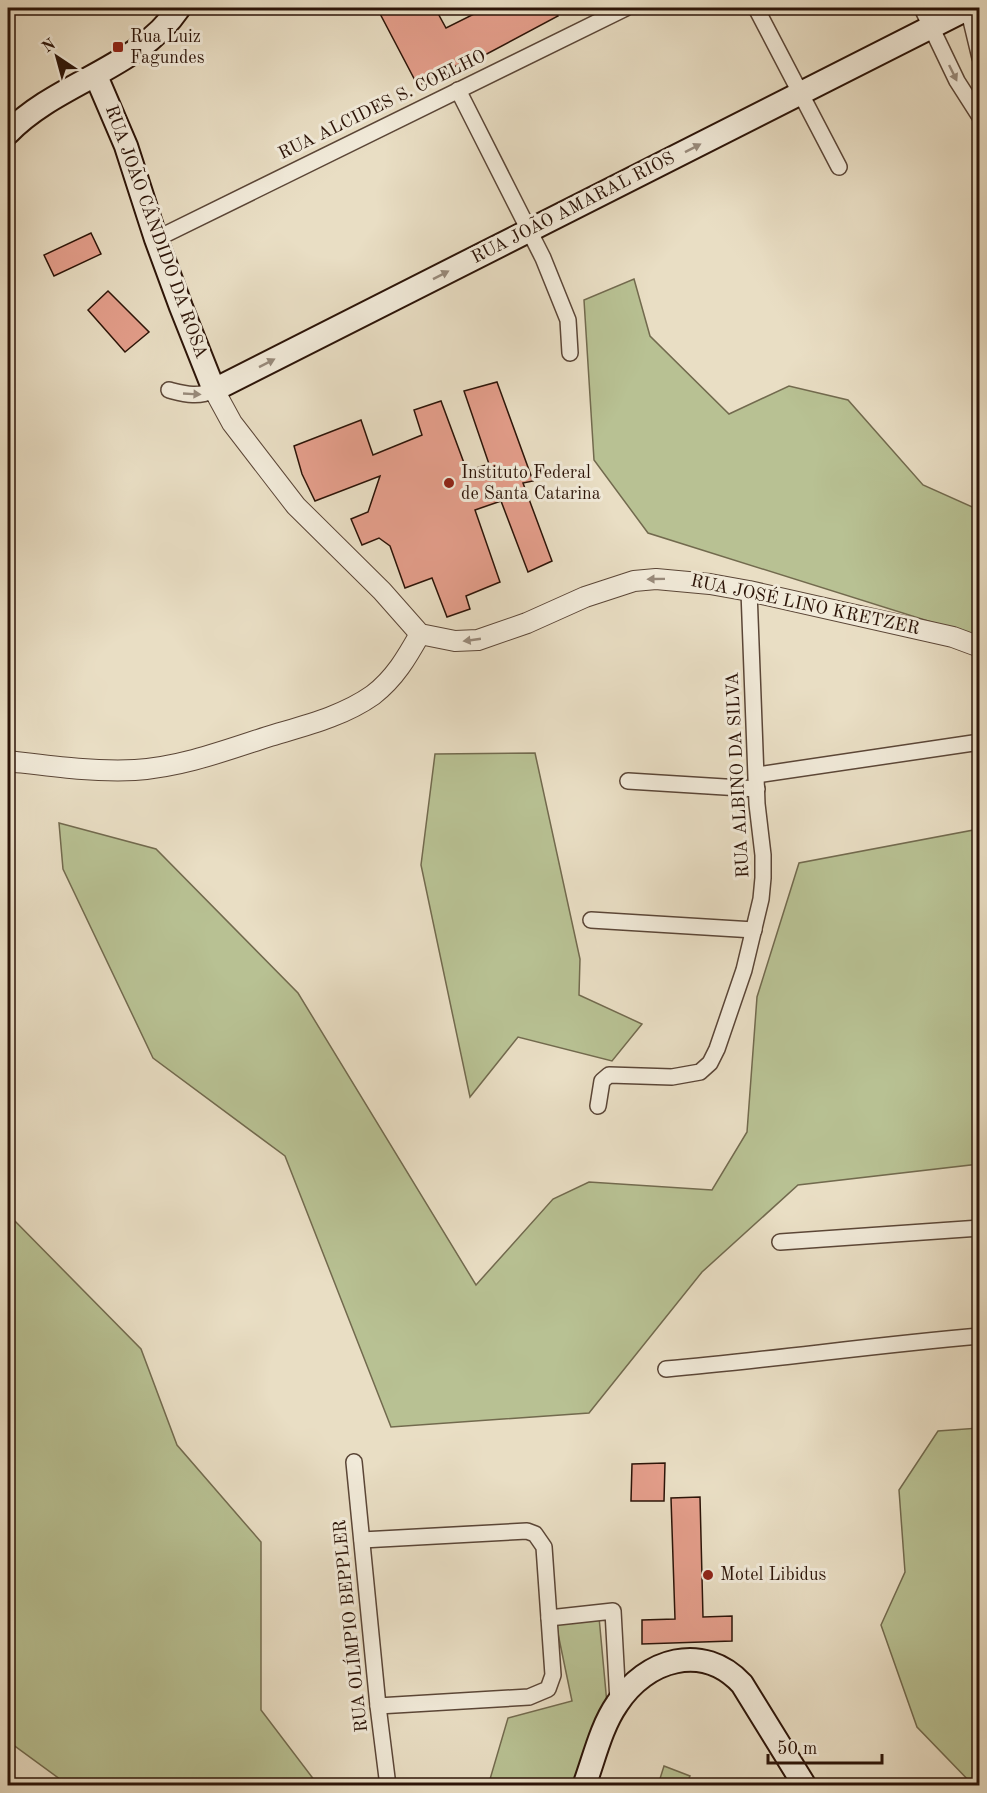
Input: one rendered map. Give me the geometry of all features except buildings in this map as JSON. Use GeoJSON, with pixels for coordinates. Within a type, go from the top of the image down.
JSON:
{"type":"FeatureCollection","features":[{"type":"Feature","properties":{"kind":"main road"},"geometry":{"type":"LineString","coordinates":[[8,133],[34,112],[149,40],[179,8]]}},
{"type":"Feature","properties":{"kind":"main road","name":"RUA JOÃO AMARAL RIOS"},"geometry":{"type":"LineString","coordinates":[[214,390],[801,93],[926,17],[968,8]]}},
{"type":"Feature","properties":{"kind":"main road","name":"RUA JOÃO CÂNDIDO DA ROSA"},"geometry":{"type":"LineString","coordinates":[[96,75],[126,146],[156,238],[214,390]]}},
{"type":"Feature","properties":{"kind":"main road"},"geometry":{"type":"LineString","coordinates":[[584,1785],[607,1723],[618,1702],[636,1683],[662,1665],[694,1659],[714,1663],[734,1675],[742,1684],[805,1785]]}},
{"type":"Feature","properties":{"kind":"street","name":"RUA ALCIDES S. COELHO"},"geometry":{"type":"LineString","coordinates":[[156,238],[626,8]]}},
{"type":"Feature","properties":{"kind":"street"},"geometry":{"type":"LineString","coordinates":[[756,8],[839,167]]}},
{"type":"Feature","properties":{"kind":"street"},"geometry":{"type":"LineString","coordinates":[[968,8],[980,58]]}},
{"type":"Feature","properties":{"kind":"street"},"geometry":{"type":"LineString","coordinates":[[926,17],[957,81],[980,117]]}},
{"type":"Feature","properties":{"kind":"street"},"geometry":{"type":"LineString","coordinates":[[458,90],[543,258],[568,320],[570,353]]}},
{"type":"Feature","properties":{"kind":"street"},"geometry":{"type":"LineString","coordinates":[[8,760],[70,769],[107,771],[168,765],[206,757],[314,723],[363,701],[387,683],[401,667],[420,634],[382,591],[296,506],[232,423],[214,390],[190,396],[169,390]]}},
{"type":"Feature","properties":{"kind":"street","name":"RUA JOSÉ LINO KRETZER"},"geometry":{"type":"LineString","coordinates":[[420,634],[455,641],[478,640],[527,623],[585,597],[644,579],[671,579],[749,591],[924,629],[980,647]]}},
{"type":"Feature","properties":{"kind":"street","name":"RUA ALBINO DA SILVA"},"geometry":{"type":"LineString","coordinates":[[598,1106],[602,1082],[609,1075],[672,1077],[700,1072],[710,1063],[744,970],[754,930],[763,878],[764,855],[757,782],[749,591]]}},
{"type":"Feature","properties":{"kind":"street"},"geometry":{"type":"LineString","coordinates":[[628,781],[757,782],[980,741]]}},
{"type":"Feature","properties":{"kind":"street"},"geometry":{"type":"LineString","coordinates":[[591,920],[754,930]]}},
{"type":"Feature","properties":{"kind":"street"},"geometry":{"type":"LineString","coordinates":[[780,1242],[980,1228]]}},
{"type":"Feature","properties":{"kind":"street"},"geometry":{"type":"LineString","coordinates":[[666,1369],[980,1336]]}},
{"type":"Feature","properties":{"kind":"street","name":"RUA OLÍMPIO BEPPLER"},"geometry":{"type":"LineString","coordinates":[[354,1462],[388,1785]]}},
{"type":"Feature","properties":{"kind":"street"},"geometry":{"type":"LineString","coordinates":[[362,1540],[527,1531],[535,1534],[544,1547],[553,1675],[548,1689],[539,1695],[530,1697],[378,1706]]}},
{"type":"Feature","properties":{"kind":"street"},"geometry":{"type":"LineString","coordinates":[[549,1618],[613,1611],[618,1702]]}},
{"type":"Feature","properties":{"kind":"green space"},"geometry":{"type":"Polygon","coordinates":[[[634,279],[650,336],[729,414],[789,386],[848,400],[923,485],[979,510],[979,637],[648,533],[594,460],[584,300],[634,279]]]}},
{"type":"Feature","properties":{"kind":"green space"},"geometry":{"type":"Polygon","coordinates":[[[535,753],[580,959],[579,995],[642,1024],[612,1061],[518,1037],[470,1097],[421,865],[435,754],[535,753]]]}},
{"type":"Feature","properties":{"kind":"green space"},"geometry":{"type":"Polygon","coordinates":[[[59,823],[156,849],[298,993],[476,1285],[553,1199],[589,1182],[712,1190],[747,1132],[757,997],[799,863],[979,829],[979,1164],[798,1185],[702,1272],[589,1413],[391,1427],[285,1156],[153,1058],[63,869],[59,823]]]}},
{"type":"Feature","properties":{"kind":"green space"},"geometry":{"type":"Polygon","coordinates":[[[8,1214],[141,1349],[177,1445],[261,1542],[261,1710],[318,1785],[68,1785],[8,1741],[8,1214]]]}},
{"type":"Feature","properties":{"kind":"green space"},"geometry":{"type":"Polygon","coordinates":[[[979,1428],[980,1785],[974,1786],[917,1727],[881,1625],[905,1572],[899,1490],[938,1431],[979,1428]]]}},
{"type":"Feature","properties":{"kind":"green space"},"geometry":{"type":"Polygon","coordinates":[[[599,1617],[607,1704],[576,1785],[488,1786],[508,1718],[572,1701],[556,1624],[599,1617]]]}},
{"type":"Feature","properties":{"kind":"green space"},"geometry":{"type":"Polygon","coordinates":[[[664,1766],[690,1776],[686,1785],[658,1785],[664,1766]]]}},
{"type":"Feature","properties":{"kind":"place","name":"Rua Luiz Fagundes"},"geometry":{"type":"Point","coordinates":[118,47]}},
{"type":"Feature","properties":{"kind":"place","name":"Instituto Federal de Santa Catarina"},"geometry":{"type":"Point","coordinates":[449,483]}},
{"type":"Feature","properties":{"kind":"place","name":"Motel Libidus"},"geometry":{"type":"Point","coordinates":[708,1575]}}]}
